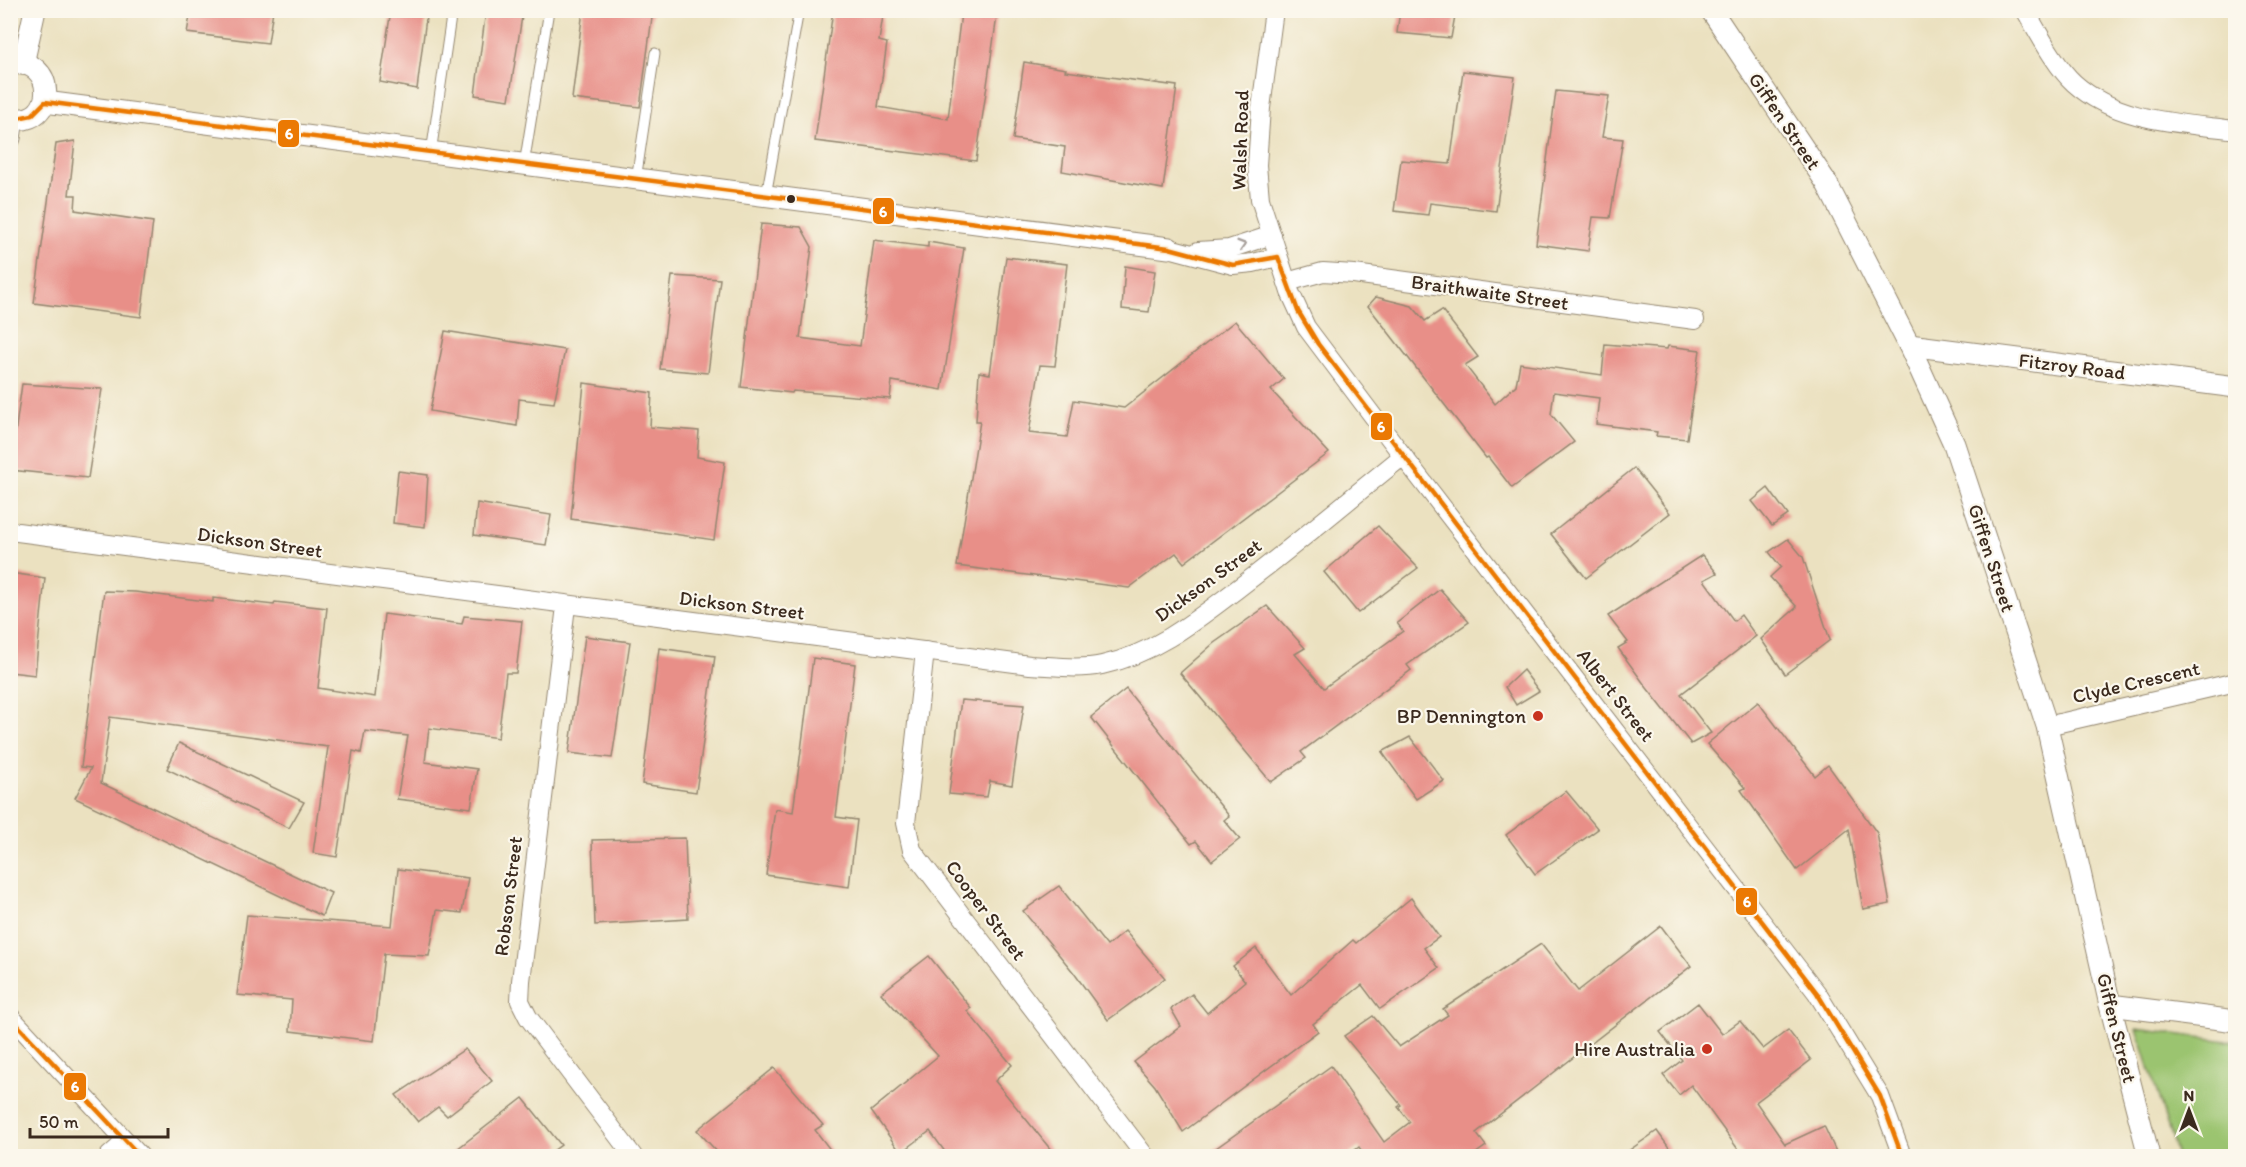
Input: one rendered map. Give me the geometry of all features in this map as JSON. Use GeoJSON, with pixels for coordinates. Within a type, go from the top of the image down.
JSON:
{"type":"FeatureCollection","features":[{"type":"Feature","properties":{"kind":"street"},"geometry":{"type":"LineString","coordinates":[[11,125],[32,116],[45,102],[47,92],[40,74],[32,67],[17,65],[35,10]]}},
{"type":"Feature","properties":{"kind":"street","name":"Walsh Road"},"geometry":{"type":"LineString","coordinates":[[1275,10],[1261,108],[1257,165],[1260,199],[1282,269]]}},
{"type":"Feature","properties":{"kind":"street","name":"Giffen Street"},"geometry":{"type":"LineString","coordinates":[[1711,10],[1826,182],[1909,345],[1954,444],[2047,726],[2110,1005],[2149,1156]]}},
{"type":"Feature","properties":{"kind":"street"},"geometry":{"type":"LineString","coordinates":[[2025,10],[2073,83],[2097,99],[2132,115],[2235,130]]}},
{"type":"Feature","properties":{"kind":"street","name":"Braithwaite Street"},"geometry":{"type":"LineString","coordinates":[[45,102],[1169,248],[1204,251],[1230,249],[1272,235]]}},
{"type":"Feature","properties":{"kind":"street","name":"Braithwaite Street"},"geometry":{"type":"LineString","coordinates":[[1169,248],[1233,265],[1253,263],[1282,269],[1354,274],[1695,320]]}},
{"type":"Feature","properties":{"kind":"street","name":"Albert Street"},"geometry":{"type":"LineString","coordinates":[[1282,269],[1298,311],[1318,344],[1817,993],[1880,1096],[1902,1156]]}},
{"type":"Feature","properties":{"kind":"street","name":"Fitzroy Road"},"geometry":{"type":"LineString","coordinates":[[1909,345],[2235,387]]}},
{"type":"Feature","properties":{"kind":"street","name":"Dickson Street"},"geometry":{"type":"LineString","coordinates":[[10,531],[566,606],[1030,665],[1101,666],[1132,656],[1176,635],[1259,573],[1403,456]]}},
{"type":"Feature","properties":{"kind":"street","name":"Robson Street"},"geometry":{"type":"LineString","coordinates":[[566,606],[520,981],[520,1001],[528,1017],[633,1156]]}},
{"type":"Feature","properties":{"kind":"street","name":"Cooper Street"},"geometry":{"type":"LineString","coordinates":[[925,651],[906,823],[912,850],[1145,1156]]}},
{"type":"Feature","properties":{"kind":"street","name":"Clyde Crescent"},"geometry":{"type":"LineString","coordinates":[[2047,726],[2235,682]]}},
{"type":"Feature","properties":{"kind":"street"},"geometry":{"type":"LineString","coordinates":[[2110,1005],[2235,1021]]}},
{"type":"Feature","properties":{"kind":"street"},"geometry":{"type":"LineString","coordinates":[[10,1016],[140,1156]]}},
{"type":"Feature","properties":{"kind":"street"},"geometry":{"type":"LineString","coordinates":[[110,1156],[126,1141]]}},
{"type":"Feature","properties":{"kind":"lane"},"geometry":{"type":"LineString","coordinates":[[431,153],[452,10]]}},
{"type":"Feature","properties":{"kind":"lane"},"geometry":{"type":"LineString","coordinates":[[524,165],[549,10]]}},
{"type":"Feature","properties":{"kind":"lane"},"geometry":{"type":"LineString","coordinates":[[766,196],[799,10]]}},
{"type":"Feature","properties":{"kind":"lane"},"geometry":{"type":"LineString","coordinates":[[636,180],[655,52]]}},
{"type":"Feature","properties":{"kind":"green space"},"geometry":{"type":"Polygon","coordinates":[[[2137,1029],[2235,1042],[2235,1156],[2177,1156],[2137,1029]]]}},
{"type":"Feature","properties":{"kind":"building"},"geometry":{"type":"Polygon","coordinates":[[[191,10],[273,10],[268,43],[187,33],[191,10]]]}},
{"type":"Feature","properties":{"kind":"building"},"geometry":{"type":"Polygon","coordinates":[[[391,10],[427,10],[417,89],[380,82],[391,10]]]}},
{"type":"Feature","properties":{"kind":"building"},"geometry":{"type":"Polygon","coordinates":[[[486,10],[523,10],[509,100],[475,95],[486,10]]]}},
{"type":"Feature","properties":{"kind":"building"},"geometry":{"type":"Polygon","coordinates":[[[583,10],[653,10],[640,107],[572,99],[583,10]]]}},
{"type":"Feature","properties":{"kind":"building"},"geometry":{"type":"Polygon","coordinates":[[[833,10],[884,10],[879,41],[887,43],[878,107],[948,119],[961,13],[997,16],[976,161],[815,141],[833,10]]]}},
{"type":"Feature","properties":{"kind":"building"},"geometry":{"type":"Polygon","coordinates":[[[1400,10],[1456,10],[1451,38],[1397,33],[1400,10]]]}},
{"type":"Feature","properties":{"kind":"building"},"geometry":{"type":"Polygon","coordinates":[[[1024,62],[1066,69],[1065,71],[1177,86],[1163,189],[1062,171],[1065,147],[1013,139],[1024,62]]]}},
{"type":"Feature","properties":{"kind":"building"},"geometry":{"type":"Polygon","coordinates":[[[1463,71],[1515,77],[1496,211],[1430,203],[1428,215],[1394,211],[1401,160],[1450,164],[1463,71]]]}},
{"type":"Feature","properties":{"kind":"building"},"geometry":{"type":"Polygon","coordinates":[[[1556,91],[1609,96],[1602,137],[1623,139],[1610,218],[1593,217],[1588,251],[1536,244],[1556,91]]]}},
{"type":"Feature","properties":{"kind":"building"},"geometry":{"type":"Polygon","coordinates":[[[75,141],[69,195],[76,195],[75,210],[153,222],[141,317],[34,303],[56,144],[75,141]]]}},
{"type":"Feature","properties":{"kind":"building"},"geometry":{"type":"Polygon","coordinates":[[[761,224],[801,227],[812,247],[800,338],[860,346],[874,240],[928,247],[928,242],[964,248],[942,390],[892,381],[890,399],[793,391],[792,393],[741,387],[761,224]]]}},
{"type":"Feature","properties":{"kind":"building"},"geometry":{"type":"Polygon","coordinates":[[[1006,257],[1067,264],[1055,366],[1040,365],[1029,433],[1067,437],[1074,400],[1124,408],[1235,321],[1284,379],[1271,390],[1329,453],[1184,563],[1176,553],[1129,588],[957,566],[980,421],[976,421],[979,372],[990,374],[1006,257]]]}},
{"type":"Feature","properties":{"kind":"building"},"geometry":{"type":"Polygon","coordinates":[[[1125,266],[1155,271],[1149,312],[1122,309],[1125,266]]]}},
{"type":"Feature","properties":{"kind":"building"},"geometry":{"type":"Polygon","coordinates":[[[672,276],[720,279],[708,373],[660,369],[672,276]]]}},
{"type":"Feature","properties":{"kind":"building"},"geometry":{"type":"Polygon","coordinates":[[[1376,297],[1412,306],[1425,321],[1442,310],[1478,357],[1465,365],[1495,404],[1516,385],[1520,363],[1602,375],[1605,344],[1667,349],[1668,346],[1700,350],[1687,439],[1656,436],[1657,432],[1596,424],[1599,398],[1554,392],[1551,414],[1574,442],[1512,488],[1368,306],[1376,297]]]}},
{"type":"Feature","properties":{"kind":"building"},"geometry":{"type":"Polygon","coordinates":[[[445,331],[565,350],[554,403],[519,399],[517,426],[430,411],[445,331]]]}},
{"type":"Feature","properties":{"kind":"building"},"geometry":{"type":"Polygon","coordinates":[[[584,383],[652,393],[650,427],[699,431],[697,457],[725,462],[714,540],[571,519],[584,383]]]}},
{"type":"Feature","properties":{"kind":"building"},"geometry":{"type":"Polygon","coordinates":[[[22,384],[102,389],[88,478],[10,470],[22,384]]]}},
{"type":"Feature","properties":{"kind":"building"},"geometry":{"type":"Polygon","coordinates":[[[1634,468],[1670,513],[1586,578],[1551,534],[1634,468]]]}},
{"type":"Feature","properties":{"kind":"building"},"geometry":{"type":"Polygon","coordinates":[[[398,471],[428,475],[425,527],[393,523],[398,471]]]}},
{"type":"Feature","properties":{"kind":"building"},"geometry":{"type":"Polygon","coordinates":[[[1768,488],[1788,515],[1772,526],[1752,501],[1768,488]]]}},
{"type":"Feature","properties":{"kind":"building"},"geometry":{"type":"Polygon","coordinates":[[[477,503],[551,515],[546,545],[474,535],[477,503]]]}},
{"type":"Feature","properties":{"kind":"building"},"geometry":{"type":"Polygon","coordinates":[[[1378,526],[1418,568],[1358,613],[1324,572],[1378,526]]]}},
{"type":"Feature","properties":{"kind":"building"},"geometry":{"type":"Polygon","coordinates":[[[1788,539],[1803,557],[1830,640],[1785,674],[1761,639],[1797,607],[1770,577],[1781,567],[1769,552],[1788,539]]]}},
{"type":"Feature","properties":{"kind":"building"},"geometry":{"type":"Polygon","coordinates":[[[1702,555],[1717,573],[1704,580],[1734,621],[1741,615],[1756,636],[1681,694],[1711,733],[1691,744],[1618,648],[1628,642],[1608,616],[1702,555]]]}},
{"type":"Feature","properties":{"kind":"building"},"geometry":{"type":"Polygon","coordinates":[[[10,573],[45,578],[35,675],[10,672],[10,573]]]}},
{"type":"Feature","properties":{"kind":"building"},"geometry":{"type":"Polygon","coordinates":[[[1440,589],[1469,622],[1407,665],[1411,670],[1301,752],[1306,758],[1271,782],[1180,673],[1214,643],[1267,606],[1305,648],[1295,654],[1324,688],[1403,631],[1397,623],[1440,589]]]}},
{"type":"Feature","properties":{"kind":"building"},"geometry":{"type":"Polygon","coordinates":[[[104,591],[135,592],[213,602],[213,598],[327,608],[318,688],[375,697],[384,614],[462,624],[464,616],[522,621],[516,673],[506,673],[498,738],[429,728],[425,762],[477,769],[471,808],[397,799],[408,736],[365,731],[361,753],[353,751],[337,857],[313,853],[328,747],[110,717],[101,783],[331,893],[322,916],[75,798],[91,768],[81,767],[104,591]]]}},
{"type":"Feature","properties":{"kind":"building"},"geometry":{"type":"Polygon","coordinates":[[[585,636],[630,642],[612,758],[569,753],[585,636]]]}},
{"type":"Feature","properties":{"kind":"building"},"geometry":{"type":"Polygon","coordinates":[[[659,648],[715,656],[696,792],[642,784],[659,648]]]}},
{"type":"Feature","properties":{"kind":"building"},"geometry":{"type":"Polygon","coordinates":[[[813,658],[855,664],[836,817],[857,820],[849,887],[766,875],[775,809],[793,812],[813,658]]]}},
{"type":"Feature","properties":{"kind":"building"},"geometry":{"type":"Polygon","coordinates":[[[1523,670],[1539,691],[1516,705],[1505,687],[1523,670]]]}},
{"type":"Feature","properties":{"kind":"building"},"geometry":{"type":"Polygon","coordinates":[[[1126,689],[1229,816],[1224,820],[1240,839],[1212,861],[1196,841],[1191,844],[1091,717],[1126,689]]]}},
{"type":"Feature","properties":{"kind":"building"},"geometry":{"type":"Polygon","coordinates":[[[961,700],[1024,705],[1012,785],[990,781],[987,797],[949,794],[961,700]]]}},
{"type":"Feature","properties":{"kind":"building"},"geometry":{"type":"Polygon","coordinates":[[[1758,702],[1815,776],[1828,765],[1877,833],[1890,904],[1863,909],[1849,829],[1797,870],[1741,790],[1745,788],[1707,744],[1758,702]]]}},
{"type":"Feature","properties":{"kind":"building"},"geometry":{"type":"Polygon","coordinates":[[[1410,737],[1444,781],[1416,799],[1382,752],[1410,737]]]}},
{"type":"Feature","properties":{"kind":"building"},"geometry":{"type":"Polygon","coordinates":[[[179,743],[304,802],[289,828],[167,769],[179,743]]]}},
{"type":"Feature","properties":{"kind":"building"},"geometry":{"type":"Polygon","coordinates":[[[1566,791],[1598,829],[1535,874],[1506,835],[1566,791]]]}},
{"type":"Feature","properties":{"kind":"building"},"geometry":{"type":"Polygon","coordinates":[[[685,838],[688,919],[595,925],[592,840],[685,838]]]}},
{"type":"Feature","properties":{"kind":"building"},"geometry":{"type":"Polygon","coordinates":[[[398,869],[468,878],[462,913],[437,910],[429,956],[384,954],[374,1041],[290,1031],[292,1000],[237,995],[247,915],[392,926],[398,869]]]}},
{"type":"Feature","properties":{"kind":"building"},"geometry":{"type":"Polygon","coordinates":[[[1059,886],[1107,946],[1125,931],[1165,978],[1108,1020],[1074,973],[1023,911],[1059,886]]]}},
{"type":"Feature","properties":{"kind":"building"},"geometry":{"type":"Polygon","coordinates":[[[1411,898],[1439,937],[1424,948],[1439,968],[1380,1009],[1362,985],[1313,1024],[1318,1031],[1183,1132],[1155,1086],[1134,1062],[1181,1026],[1171,1009],[1192,994],[1207,1013],[1245,981],[1233,966],[1256,948],[1291,995],[1353,940],[1356,943],[1411,898]]]}},
{"type":"Feature","properties":{"kind":"building"},"geometry":{"type":"Polygon","coordinates":[[[1661,926],[1691,966],[1476,1133],[1486,1146],[1472,1156],[1365,1156],[1359,1147],[1347,1156],[1205,1156],[1331,1066],[1384,1142],[1410,1122],[1398,1107],[1401,1105],[1344,1036],[1373,1016],[1399,1047],[1448,1015],[1443,1009],[1541,944],[1578,991],[1661,926]]]}},
{"type":"Feature","properties":{"kind":"building"},"geometry":{"type":"Polygon","coordinates":[[[929,956],[971,1008],[967,1011],[1012,1065],[995,1081],[1056,1156],[948,1156],[930,1131],[901,1153],[871,1111],[938,1056],[881,993],[929,956]]]}},
{"type":"Feature","properties":{"kind":"building"},"geometry":{"type":"Polygon","coordinates":[[[1698,1003],[1722,1034],[1740,1021],[1763,1049],[1788,1030],[1811,1060],[1756,1102],[1785,1144],[1824,1126],[1838,1156],[1743,1156],[1691,1085],[1679,1095],[1663,1075],[1682,1060],[1660,1032],[1698,1003]]]}},
{"type":"Feature","properties":{"kind":"building"},"geometry":{"type":"Polygon","coordinates":[[[465,1049],[492,1081],[447,1116],[438,1107],[418,1122],[396,1095],[465,1049]]]}},
{"type":"Feature","properties":{"kind":"building"},"geometry":{"type":"Polygon","coordinates":[[[774,1068],[823,1125],[815,1130],[835,1156],[721,1156],[697,1130],[774,1068]]]}},
{"type":"Feature","properties":{"kind":"building"},"geometry":{"type":"Polygon","coordinates":[[[523,1098],[561,1145],[546,1156],[448,1156],[523,1098]]]}},
{"type":"Feature","properties":{"kind":"building"},"geometry":{"type":"Polygon","coordinates":[[[1657,1131],[1670,1149],[1659,1156],[1621,1156],[1657,1131]]]}},
{"type":"Feature","properties":{"kind":"transit line","name":"6"},"geometry":{"type":"LineString","coordinates":[[10,135],[13,119],[32,115],[45,102],[1169,248],[1233,265],[1278,257],[1298,311],[1318,344],[1817,993],[1880,1096],[1902,1156]]}},
{"type":"Feature","properties":{"kind":"transit line","name":"6"},"geometry":{"type":"LineString","coordinates":[[10,1017],[140,1156]]}},
{"type":"Feature","properties":{"kind":"place","name":"BP Dennington"},"geometry":{"type":"Point","coordinates":[1538,716]}},
{"type":"Feature","properties":{"kind":"place","name":"Hire Australia"},"geometry":{"type":"Point","coordinates":[1707,1049]}}]}
